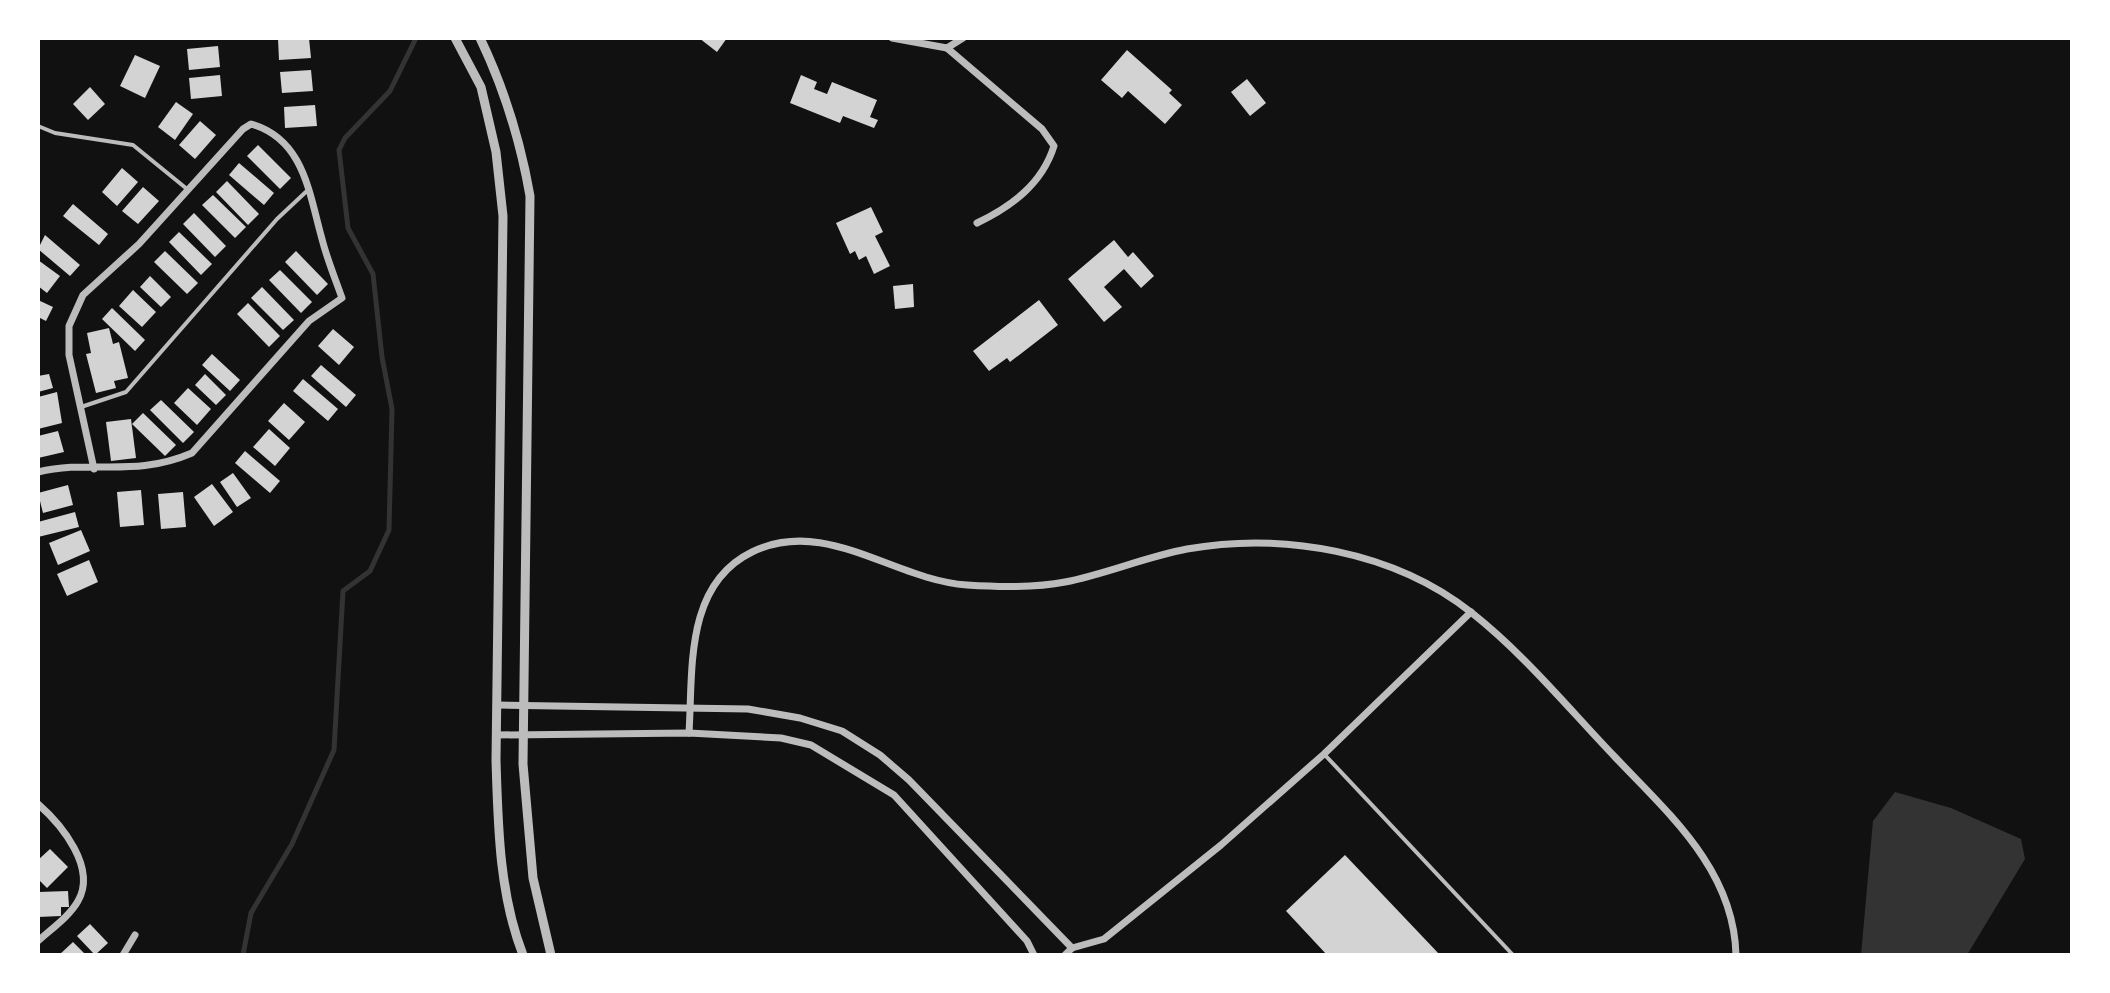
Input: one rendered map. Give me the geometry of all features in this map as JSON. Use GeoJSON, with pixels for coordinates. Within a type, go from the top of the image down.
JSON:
{"type":"FeatureCollection","features":[{"type":"Feature","properties":{"kind":"street"},"geometry":{"type":"LineString","coordinates":[[455,38],[481,87],[496,152],[503,216],[498,828],[507,895],[523,955]]}},
{"type":"Feature","properties":{"kind":"street"},"geometry":{"type":"LineString","coordinates":[[480,38],[506,92],[520,141],[530,196],[524,812],[531,865],[551,955]]}},
{"type":"Feature","properties":{"kind":"street"},"geometry":{"type":"LineString","coordinates":[[892,38],[947,48],[1042,129],[1054,146],[1046,170],[1007,208],[977,223]]}},
{"type":"Feature","properties":{"kind":"street"},"geometry":{"type":"LineString","coordinates":[[947,48],[963,38]]}},
{"type":"Feature","properties":{"kind":"street"},"geometry":{"type":"LineString","coordinates":[[38,472],[58,467],[94,469],[159,465],[192,453],[309,321],[342,298],[324,250],[305,175],[287,144],[264,128],[251,124],[234,137],[115,268],[83,295],[69,326],[69,355],[94,469]]}},
{"type":"Feature","properties":{"kind":"street"},"geometry":{"type":"LineString","coordinates":[[689,733],[698,619],[719,579],[751,552],[788,541],[821,540],[905,571],[964,585],[1061,583],[1186,549],[1271,542],[1329,550],[1372,562],[1423,584],[1471,612],[1525,662],[1690,837],[1715,875],[1728,905],[1736,955]]}},
{"type":"Feature","properties":{"kind":"street"},"geometry":{"type":"LineString","coordinates":[[1065,955],[1072,948],[1104,939],[1221,845],[1324,754],[1471,612]]}},
{"type":"Feature","properties":{"kind":"street"},"geometry":{"type":"LineString","coordinates":[[497,705],[748,709],[800,718],[842,731],[909,780],[1072,948]]}},
{"type":"Feature","properties":{"kind":"street"},"geometry":{"type":"LineString","coordinates":[[497,735],[689,733],[781,738],[811,745],[866,775],[894,795],[1027,941],[1034,955]]}},
{"type":"Feature","properties":{"kind":"street"},"geometry":{"type":"LineString","coordinates":[[38,804],[69,839],[81,862],[84,881],[80,899],[71,911],[38,941]]}},
{"type":"Feature","properties":{"kind":"street"},"geometry":{"type":"LineString","coordinates":[[123,955],[135,935]]}},
{"type":"Feature","properties":{"kind":"lane"},"geometry":{"type":"LineString","coordinates":[[38,126],[68,136],[133,145],[189,190]]}},
{"type":"Feature","properties":{"kind":"lane"},"geometry":{"type":"LineString","coordinates":[[81,407],[126,392],[277,219],[309,189]]}},
{"type":"Feature","properties":{"kind":"lane"},"geometry":{"type":"LineString","coordinates":[[1324,754],[1513,955]]}},
{"type":"Feature","properties":{"kind":"shaded area"},"geometry":{"type":"Polygon","coordinates":[[[1895,792],[1951,808],[2021,839],[2025,859],[1967,955],[1861,955],[1873,821],[1895,792]]]}},
{"type":"Feature","properties":{"kind":"building"},"geometry":{"type":"Polygon","coordinates":[[[309,38],[311,58],[279,60],[278,39],[309,38]]]}},
{"type":"Feature","properties":{"kind":"building"},"geometry":{"type":"Polygon","coordinates":[[[699,38],[727,38],[717,52],[699,38]]]}},
{"type":"Feature","properties":{"kind":"building"},"geometry":{"type":"Polygon","coordinates":[[[218,46],[220,67],[189,70],[187,49],[218,46]]]}},
{"type":"Feature","properties":{"kind":"building"},"geometry":{"type":"Polygon","coordinates":[[[1127,50],[1172,90],[1169,93],[1182,105],[1165,124],[1128,91],[1122,98],[1101,80],[1127,50]]]}},
{"type":"Feature","properties":{"kind":"building"},"geometry":{"type":"Polygon","coordinates":[[[135,55],[160,66],[145,98],[120,86],[135,55]]]}},
{"type":"Feature","properties":{"kind":"building"},"geometry":{"type":"Polygon","coordinates":[[[311,70],[313,91],[282,93],[280,72],[311,70]]]}},
{"type":"Feature","properties":{"kind":"building"},"geometry":{"type":"Polygon","coordinates":[[[220,75],[222,96],[191,99],[189,78],[220,75]]]}},
{"type":"Feature","properties":{"kind":"building"},"geometry":{"type":"Polygon","coordinates":[[[801,75],[817,82],[814,89],[827,94],[832,82],[877,100],[870,117],[878,120],[874,128],[843,116],[840,123],[790,103],[801,75]]]}},
{"type":"Feature","properties":{"kind":"building"},"geometry":{"type":"Polygon","coordinates":[[[1247,79],[1266,103],[1250,116],[1231,92],[1247,79]]]}},
{"type":"Feature","properties":{"kind":"building"},"geometry":{"type":"Polygon","coordinates":[[[90,87],[105,104],[88,120],[73,104],[90,87]]]}},
{"type":"Feature","properties":{"kind":"building"},"geometry":{"type":"Polygon","coordinates":[[[176,102],[193,114],[175,140],[158,127],[176,102]]]}},
{"type":"Feature","properties":{"kind":"building"},"geometry":{"type":"Polygon","coordinates":[[[315,105],[317,126],[285,128],[284,107],[315,105]]]}},
{"type":"Feature","properties":{"kind":"building"},"geometry":{"type":"Polygon","coordinates":[[[200,121],[216,135],[195,159],[179,145],[200,121]]]}},
{"type":"Feature","properties":{"kind":"building"},"geometry":{"type":"Polygon","coordinates":[[[258,145],[291,178],[280,189],[247,156],[258,145]]]}},
{"type":"Feature","properties":{"kind":"building"},"geometry":{"type":"Polygon","coordinates":[[[239,163],[274,193],[264,205],[229,175],[239,163]]]}},
{"type":"Feature","properties":{"kind":"building"},"geometry":{"type":"Polygon","coordinates":[[[122,168],[138,182],[117,206],[102,192],[122,168]]]}},
{"type":"Feature","properties":{"kind":"building"},"geometry":{"type":"Polygon","coordinates":[[[227,181],[259,214],[248,225],[216,192],[227,181]]]}},
{"type":"Feature","properties":{"kind":"building"},"geometry":{"type":"Polygon","coordinates":[[[143,187],[159,201],[138,224],[122,211],[143,187]]]}},
{"type":"Feature","properties":{"kind":"building"},"geometry":{"type":"Polygon","coordinates":[[[213,195],[246,227],[235,238],[202,205],[213,195]]]}},
{"type":"Feature","properties":{"kind":"building"},"geometry":{"type":"Polygon","coordinates":[[[73,204],[108,234],[99,245],[63,216],[73,204]]]}},
{"type":"Feature","properties":{"kind":"building"},"geometry":{"type":"Polygon","coordinates":[[[871,207],[883,232],[875,236],[890,266],[874,274],[866,256],[859,260],[855,251],[850,254],[836,223],[871,207]]]}},
{"type":"Feature","properties":{"kind":"building"},"geometry":{"type":"Polygon","coordinates":[[[194,213],[226,246],[215,257],[183,224],[194,213]]]}},
{"type":"Feature","properties":{"kind":"building"},"geometry":{"type":"Polygon","coordinates":[[[179,232],[212,264],[201,275],[169,242],[179,232]]]}},
{"type":"Feature","properties":{"kind":"building"},"geometry":{"type":"Polygon","coordinates":[[[45,235],[80,265],[70,276],[38,249],[45,235]]]}},
{"type":"Feature","properties":{"kind":"building"},"geometry":{"type":"Polygon","coordinates":[[[1114,240],[1128,257],[1133,252],[1154,276],[1141,288],[1124,269],[1104,287],[1122,307],[1104,322],[1068,279],[1114,240]]]}},
{"type":"Feature","properties":{"kind":"building"},"geometry":{"type":"Polygon","coordinates":[[[165,251],[198,283],[187,294],[154,262],[165,251]]]}},
{"type":"Feature","properties":{"kind":"building"},"geometry":{"type":"Polygon","coordinates":[[[296,251],[328,284],[317,295],[285,262],[296,251]]]}},
{"type":"Feature","properties":{"kind":"building"},"geometry":{"type":"Polygon","coordinates":[[[38,260],[60,276],[47,293],[38,286],[38,260]]]}},
{"type":"Feature","properties":{"kind":"building"},"geometry":{"type":"Polygon","coordinates":[[[280,270],[312,302],[301,313],[269,280],[280,270]]]}},
{"type":"Feature","properties":{"kind":"building"},"geometry":{"type":"Polygon","coordinates":[[[150,276],[171,297],[161,307],[140,287],[150,276]]]}},
{"type":"Feature","properties":{"kind":"building"},"geometry":{"type":"Polygon","coordinates":[[[913,284],[914,307],[895,309],[893,286],[913,284]]]}},
{"type":"Feature","properties":{"kind":"building"},"geometry":{"type":"Polygon","coordinates":[[[262,287],[294,320],[283,330],[251,298],[262,287]]]}},
{"type":"Feature","properties":{"kind":"building"},"geometry":{"type":"Polygon","coordinates":[[[133,290],[156,312],[142,327],[119,306],[133,290]]]}},
{"type":"Feature","properties":{"kind":"building"},"geometry":{"type":"Polygon","coordinates":[[[38,300],[53,307],[46,321],[38,317],[38,300]]]}},
{"type":"Feature","properties":{"kind":"building"},"geometry":{"type":"Polygon","coordinates":[[[1039,300],[1058,325],[1010,362],[1007,358],[989,371],[973,351],[1039,300]]]}},
{"type":"Feature","properties":{"kind":"building"},"geometry":{"type":"Polygon","coordinates":[[[248,303],[280,336],[269,347],[237,314],[248,303]]]}},
{"type":"Feature","properties":{"kind":"building"},"geometry":{"type":"Polygon","coordinates":[[[112,308],[145,340],[135,351],[102,319],[112,308]]]}},
{"type":"Feature","properties":{"kind":"building"},"geometry":{"type":"Polygon","coordinates":[[[109,328],[113,344],[119,342],[128,378],[114,381],[116,388],[96,393],[86,354],[91,353],[87,333],[109,328]]]}},
{"type":"Feature","properties":{"kind":"building"},"geometry":{"type":"Polygon","coordinates":[[[333,329],[354,347],[339,365],[318,346],[333,329]]]}},
{"type":"Feature","properties":{"kind":"building"},"geometry":{"type":"Polygon","coordinates":[[[212,354],[240,380],[230,391],[202,365],[212,354]]]}},
{"type":"Feature","properties":{"kind":"building"},"geometry":{"type":"Polygon","coordinates":[[[321,365],[356,395],[346,407],[311,376],[321,365]]]}},
{"type":"Feature","properties":{"kind":"building"},"geometry":{"type":"Polygon","coordinates":[[[49,374],[53,388],[38,392],[38,376],[49,374]]]}},
{"type":"Feature","properties":{"kind":"building"},"geometry":{"type":"Polygon","coordinates":[[[205,374],[226,395],[216,405],[195,385],[205,374]]]}},
{"type":"Feature","properties":{"kind":"building"},"geometry":{"type":"Polygon","coordinates":[[[303,379],[338,409],[328,421],[293,391],[303,379]]]}},
{"type":"Feature","properties":{"kind":"building"},"geometry":{"type":"Polygon","coordinates":[[[188,388],[211,409],[197,425],[174,403],[188,388]]]}},
{"type":"Feature","properties":{"kind":"building"},"geometry":{"type":"Polygon","coordinates":[[[57,392],[62,423],[38,429],[38,397],[57,392]]]}},
{"type":"Feature","properties":{"kind":"building"},"geometry":{"type":"Polygon","coordinates":[[[161,400],[194,432],[183,443],[150,410],[161,400]]]}},
{"type":"Feature","properties":{"kind":"building"},"geometry":{"type":"Polygon","coordinates":[[[284,403],[305,422],[289,440],[268,421],[284,403]]]}},
{"type":"Feature","properties":{"kind":"building"},"geometry":{"type":"Polygon","coordinates":[[[143,413],[176,445],[165,456],[132,424],[143,413]]]}},
{"type":"Feature","properties":{"kind":"building"},"geometry":{"type":"Polygon","coordinates":[[[131,419],[136,458],[111,461],[106,422],[131,419]]]}},
{"type":"Feature","properties":{"kind":"building"},"geometry":{"type":"Polygon","coordinates":[[[269,429],[290,448],[275,466],[253,447],[269,429]]]}},
{"type":"Feature","properties":{"kind":"building"},"geometry":{"type":"Polygon","coordinates":[[[58,431],[64,452],[38,458],[38,436],[58,431]]]}},
{"type":"Feature","properties":{"kind":"building"},"geometry":{"type":"Polygon","coordinates":[[[245,451],[280,481],[270,493],[235,463],[245,451]]]}},
{"type":"Feature","properties":{"kind":"building"},"geometry":{"type":"Polygon","coordinates":[[[233,473],[251,498],[237,507],[220,482],[233,473]]]}},
{"type":"Feature","properties":{"kind":"building"},"geometry":{"type":"Polygon","coordinates":[[[212,484],[233,512],[214,526],[194,497],[212,484]]]}},
{"type":"Feature","properties":{"kind":"building"},"geometry":{"type":"Polygon","coordinates":[[[68,485],[73,505],[43,513],[38,493],[68,485]]]}},
{"type":"Feature","properties":{"kind":"building"},"geometry":{"type":"Polygon","coordinates":[[[141,490],[144,525],[120,527],[117,492],[141,490]]]}},
{"type":"Feature","properties":{"kind":"building"},"geometry":{"type":"Polygon","coordinates":[[[183,492],[186,527],[161,529],[158,494],[183,492]]]}},
{"type":"Feature","properties":{"kind":"building"},"geometry":{"type":"Polygon","coordinates":[[[75,512],[79,527],[38,537],[38,522],[75,512]]]}},
{"type":"Feature","properties":{"kind":"building"},"geometry":{"type":"Polygon","coordinates":[[[81,530],[90,551],[58,565],[49,543],[81,530]]]}},
{"type":"Feature","properties":{"kind":"building"},"geometry":{"type":"Polygon","coordinates":[[[89,560],[98,582],[67,596],[57,574],[89,560]]]}},
{"type":"Feature","properties":{"kind":"building"},"geometry":{"type":"Polygon","coordinates":[[[50,849],[68,867],[47,888],[38,879],[38,860],[50,849]]]}},
{"type":"Feature","properties":{"kind":"building"},"geometry":{"type":"Polygon","coordinates":[[[1345,855],[1440,955],[1327,955],[1286,911],[1345,855]]]}},
{"type":"Feature","properties":{"kind":"building"},"geometry":{"type":"Polygon","coordinates":[[[68,891],[69,907],[61,907],[61,916],[38,917],[38,892],[68,891]]]}},
{"type":"Feature","properties":{"kind":"building"},"geometry":{"type":"Polygon","coordinates":[[[90,924],[108,943],[95,955],[77,936],[90,924]]]}},
{"type":"Feature","properties":{"kind":"building"},"geometry":{"type":"Polygon","coordinates":[[[73,942],[86,955],[59,955],[73,942]]]}},
{"type":"Feature","properties":{"kind":"waterway"},"geometry":{"type":"LineString","coordinates":[[243,955],[251,913],[292,844],[334,750],[343,591],[370,571],[389,530],[392,409],[382,357],[373,274],[348,228],[339,150],[345,138],[390,91],[416,38]]}}]}
